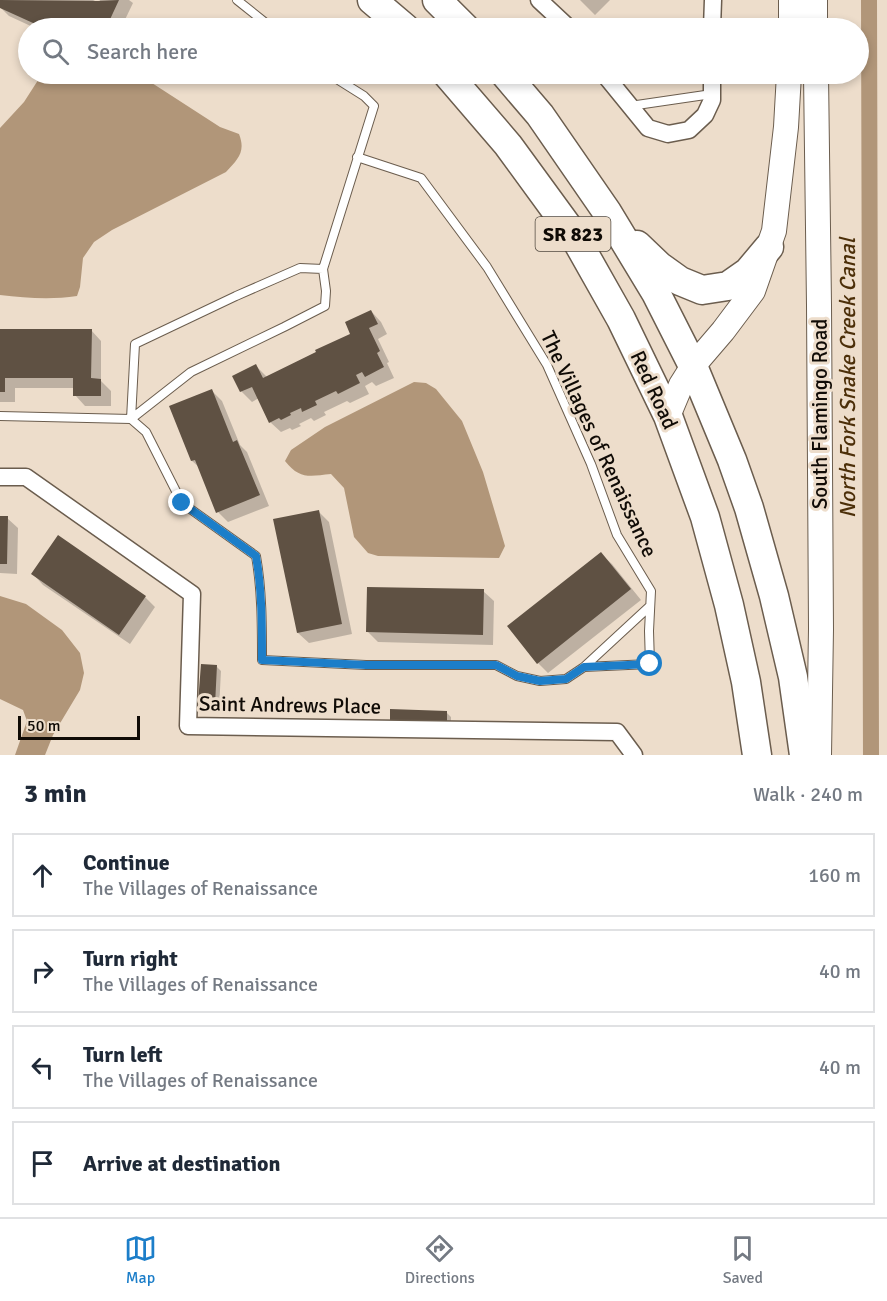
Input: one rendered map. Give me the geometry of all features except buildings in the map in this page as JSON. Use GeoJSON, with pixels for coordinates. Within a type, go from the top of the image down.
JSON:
{"type":"FeatureCollection","features":[{"type":"Feature","properties":{"kind":"highway"},"geometry":{"type":"LineString","coordinates":[[372,0],[393,18]]}},
{"type":"Feature","properties":{"kind":"highway"},"geometry":{"type":"LineString","coordinates":[[437,0],[455,18]]}},
{"type":"Feature","properties":{"kind":"highway","name":"Red Road"},"geometry":{"type":"LineString","coordinates":[[456,84],[508,145],[573,234],[621,319],[668,416],[705,517],[726,594],[746,682],[757,755]]}},
{"type":"Feature","properties":{"kind":"highway","name":"Red Road"},"geometry":{"type":"LineString","coordinates":[[514,84],[540,115],[607,212],[656,293],[693,366],[732,459],[774,596],[793,677],[804,755]]}},
{"type":"Feature","properties":{"kind":"highway"},"geometry":{"type":"LineString","coordinates":[[619,232],[642,248],[659,266],[680,282],[702,290],[728,286],[748,272],[768,247]]}},
{"type":"Feature","properties":{"kind":"main road"},"geometry":{"type":"LineString","coordinates":[[791,0],[791,18]]}},
{"type":"Feature","properties":{"kind":"main road"},"geometry":{"type":"LineString","coordinates":[[815,0],[815,18]]}},
{"type":"Feature","properties":{"kind":"main road"},"geometry":{"type":"LineString","coordinates":[[668,416],[693,366],[753,291],[774,231],[788,84]]}},
{"type":"Feature","properties":{"kind":"main road","name":"South Flamingo Road"},"geometry":{"type":"LineString","coordinates":[[816,84],[820,316],[819,755]]}},
{"type":"Feature","properties":{"kind":"street"},"geometry":{"type":"LineString","coordinates":[[539,0],[558,18]]}},
{"type":"Feature","properties":{"kind":"street"},"geometry":{"type":"LineString","coordinates":[[712,18],[713,0]]}},
{"type":"Feature","properties":{"kind":"street"},"geometry":{"type":"LineString","coordinates":[[612,84],[648,128],[668,134],[688,130],[705,115],[712,100],[712,84]]}},
{"type":"Feature","properties":{"kind":"street","name":"Saint Andrews Place"},"geometry":{"type":"LineString","coordinates":[[0,477],[26,477],[192,594],[188,726],[616,732],[634,755]]}},
{"type":"Feature","properties":{"kind":"lane"},"geometry":{"type":"LineString","coordinates":[[237,0],[260,18]]}},
{"type":"Feature","properties":{"kind":"lane"},"geometry":{"type":"LineString","coordinates":[[0,416],[130,418],[191,372],[325,306],[326,291],[323,269],[374,106],[364,96],[345,84]]}},
{"type":"Feature","properties":{"kind":"lane"},"geometry":{"type":"LineString","coordinates":[[630,106],[712,94]]}},
{"type":"Feature","properties":{"kind":"lane","name":"The Villages of Renaissance"},"geometry":{"type":"LineString","coordinates":[[357,157],[421,178],[487,267],[547,365],[591,464],[617,535],[651,591],[650,664],[584,667]]}},
{"type":"Feature","properties":{"kind":"lane"},"geometry":{"type":"LineString","coordinates":[[130,418],[135,344],[300,268],[323,269]]}},
{"type":"Feature","properties":{"kind":"lane","name":"The Villages of Renaissance"},"geometry":{"type":"LineString","coordinates":[[130,418],[146,432],[182,503],[256,556],[260,577],[262,660],[366,665],[496,665],[517,676],[540,681],[566,679],[584,667],[650,606]]}},
{"type":"Feature","properties":{"kind":"shaded area"},"geometry":{"type":"Polygon","coordinates":[[[36,84],[153,84],[220,127],[239,134],[241,151],[226,172],[112,230],[94,242],[83,258],[77,296],[38,298],[0,295],[0,128],[24,102],[36,84]]]}},
{"type":"Feature","properties":{"kind":"shaded area"},"geometry":{"type":"Polygon","coordinates":[[[414,382],[426,383],[436,389],[462,421],[483,472],[505,546],[499,558],[378,556],[368,553],[354,537],[344,488],[331,474],[311,476],[301,474],[285,461],[291,450],[325,427],[414,382]]]}},
{"type":"Feature","properties":{"kind":"shaded area"},"geometry":{"type":"Polygon","coordinates":[[[0,596],[26,604],[62,630],[80,653],[84,673],[80,690],[53,735],[45,755],[15,755],[27,721],[23,710],[0,699],[0,596]]]}},
{"type":"Feature","properties":{"kind":"waterway","name":"North Fork Snake Creek Canal"},"geometry":{"type":"LineString","coordinates":[[869,0],[871,755]]}},
{"type":"Feature","properties":{"kind":"route"},"geometry":{"type":"LineString","coordinates":[[182,503],[256,556],[262,611],[262,660],[366,665],[496,665],[517,676],[540,681],[566,679],[584,667],[650,664]]}}]}
